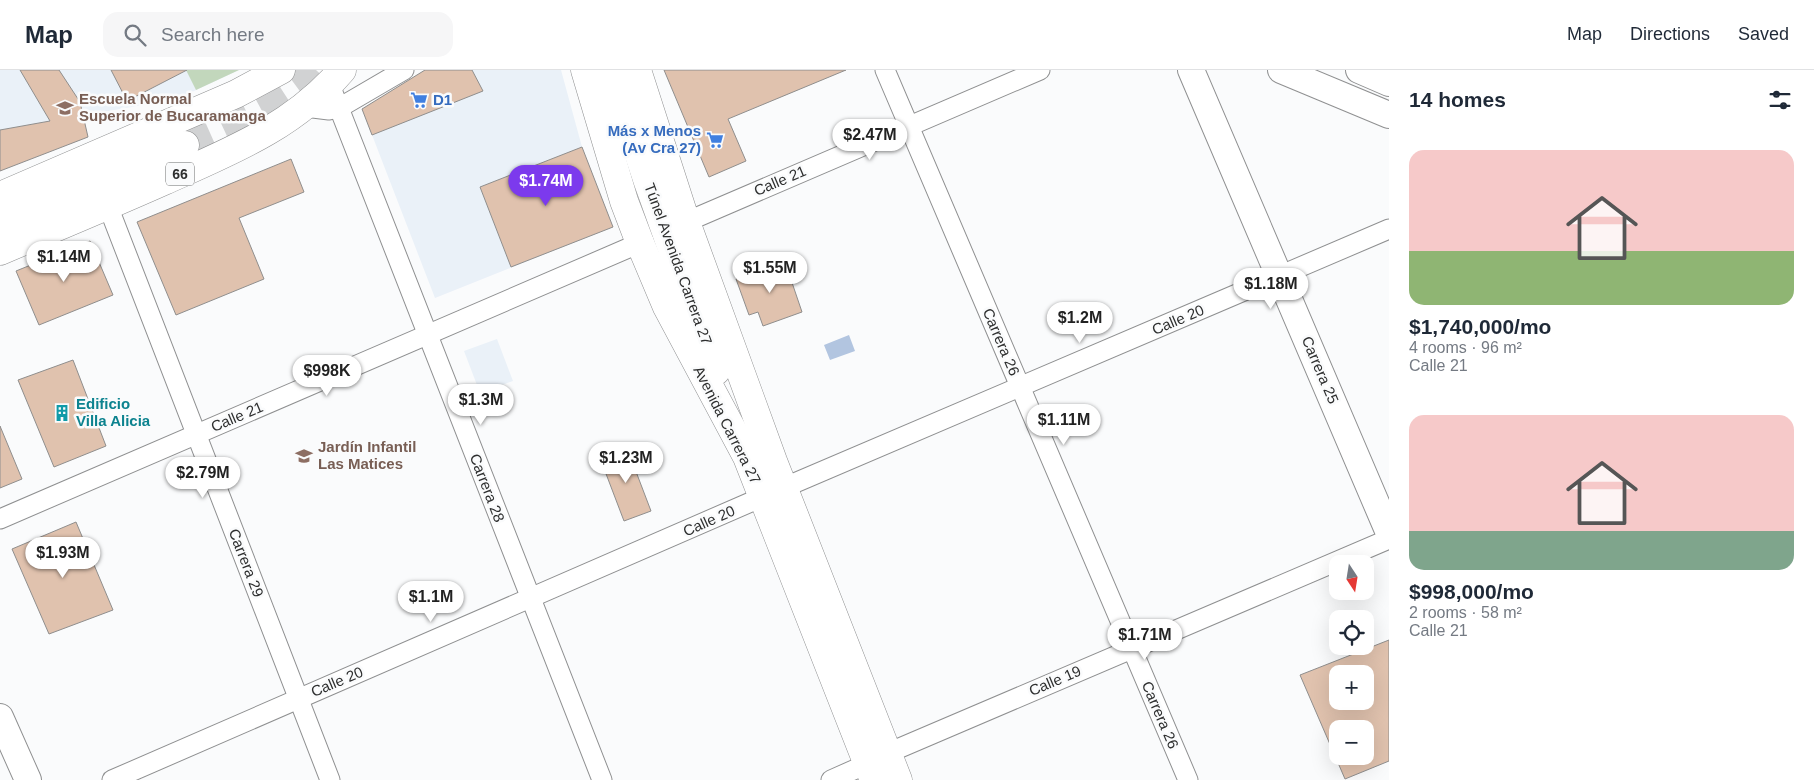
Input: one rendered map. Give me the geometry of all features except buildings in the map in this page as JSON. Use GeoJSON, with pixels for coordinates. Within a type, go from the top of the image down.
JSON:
{"type":"FeatureCollection","features":[{"type":"Feature","properties":{"kind":"main road"},"geometry":{"type":"LineString","coordinates":[[0,196],[236,94],[281,70]]}},
{"type":"Feature","properties":{"kind":"main road","name":"Avenida Carrera 27"},"geometry":{"type":"LineString","coordinates":[[585,70],[624,201],[667,307],[747,457],[773,493]]}},
{"type":"Feature","properties":{"kind":"main road","name":"Túnel Avenida Carrera 27"},"geometry":{"type":"LineString","coordinates":[[611,70],[648,182],[747,457]]}},
{"type":"Feature","properties":{"kind":"main road","name":"Avenida Carrera 27"},"geometry":{"type":"LineString","coordinates":[[637,70],[773,493],[876,766],[898,780]]}},
{"type":"Feature","properties":{"kind":"main road","name":"66"},"geometry":{"type":"LineString","coordinates":[[0,251],[228,153],[292,118],[305,107],[337,88]]}},
{"type":"Feature","properties":{"kind":"main road"},"geometry":{"type":"LineString","coordinates":[[0,224],[185,146]]}},
{"type":"Feature","properties":{"kind":"street"},"geometry":{"type":"LineString","coordinates":[[337,88],[404,70]]}},
{"type":"Feature","properties":{"kind":"street","name":"Carrera 26"},"geometry":{"type":"LineString","coordinates":[[885,70],[1188,780]]}},
{"type":"Feature","properties":{"kind":"street","name":"Calle 21"},"geometry":{"type":"LineString","coordinates":[[686,222],[1040,70]]}},
{"type":"Feature","properties":{"kind":"street","name":"Carrera 25"},"geometry":{"type":"LineString","coordinates":[[1192,70],[1389,533]]}},
{"type":"Feature","properties":{"kind":"street"},"geometry":{"type":"LineString","coordinates":[[1281,70],[1389,115]]}},
{"type":"Feature","properties":{"kind":"street"},"geometry":{"type":"LineString","coordinates":[[1359,70],[1389,82]]}},
{"type":"Feature","properties":{"kind":"street","name":"Carrera 28"},"geometry":{"type":"LineString","coordinates":[[337,88],[427,335],[602,780]]}},
{"type":"Feature","properties":{"kind":"street","name":"Carrera 29"},"geometry":{"type":"LineString","coordinates":[[108,206],[330,780]]}},
{"type":"Feature","properties":{"kind":"street","name":"Calle 20"},"geometry":{"type":"LineString","coordinates":[[112,780],[773,493],[1389,229]]}},
{"type":"Feature","properties":{"kind":"street","name":"Calle 21"},"geometry":{"type":"LineString","coordinates":[[0,519],[640,243]]}},
{"type":"Feature","properties":{"kind":"street","name":"Calle 19"},"geometry":{"type":"LineString","coordinates":[[830,780],[876,766],[1132,648],[1389,539]]}},
{"type":"Feature","properties":{"kind":"street"},"geometry":{"type":"LineString","coordinates":[[0,717],[28,780]]}},
{"type":"Feature","properties":{"kind":"shaded area","name":"Escuela Normal Superior de Bucaramanga"},"geometry":{"type":"Polygon","coordinates":[[[0,70],[239,70],[177,99],[0,130],[0,70]]]}},
{"type":"Feature","properties":{"kind":"shaded area"},"geometry":{"type":"Polygon","coordinates":[[[425,70],[561,70],[582,147],[613,227],[435,298],[362,109],[425,70]]]}},
{"type":"Feature","properties":{"kind":"shaded area"},"geometry":{"type":"Polygon","coordinates":[[[497,339],[513,381],[480,393],[464,351],[497,339]]]}},
{"type":"Feature","properties":{"kind":"green space"},"geometry":{"type":"Polygon","coordinates":[[[186,70],[239,70],[196,90],[186,70]]]}},
{"type":"Feature","properties":{"kind":"water"},"geometry":{"type":"Polygon","coordinates":[[[849,335],[855,351],[830,360],[824,345],[849,335]]]}},
{"type":"Feature","properties":{"kind":"tunnel"},"geometry":{"type":"LineString","coordinates":[[185,145],[272,103],[304,81],[316,70]]}},
{"type":"Feature","properties":{"kind":"place","name":"D1"},"geometry":{"type":"Point","coordinates":[419,100]}},
{"type":"Feature","properties":{"kind":"place","name":"Escuela Normal Superior de Bucaramanga"},"geometry":{"type":"Point","coordinates":[65,108]}},
{"type":"Feature","properties":{"kind":"place","name":"Más x Menos (Av Cra 27)"},"geometry":{"type":"Point","coordinates":[715,140]}},
{"type":"Feature","properties":{"kind":"place","name":"Edificio Villa Alicia"},"geometry":{"type":"Point","coordinates":[62,413]}},
{"type":"Feature","properties":{"kind":"place","name":"Jardín Infantil Las Matices"},"geometry":{"type":"Point","coordinates":[304,456]}}]}
